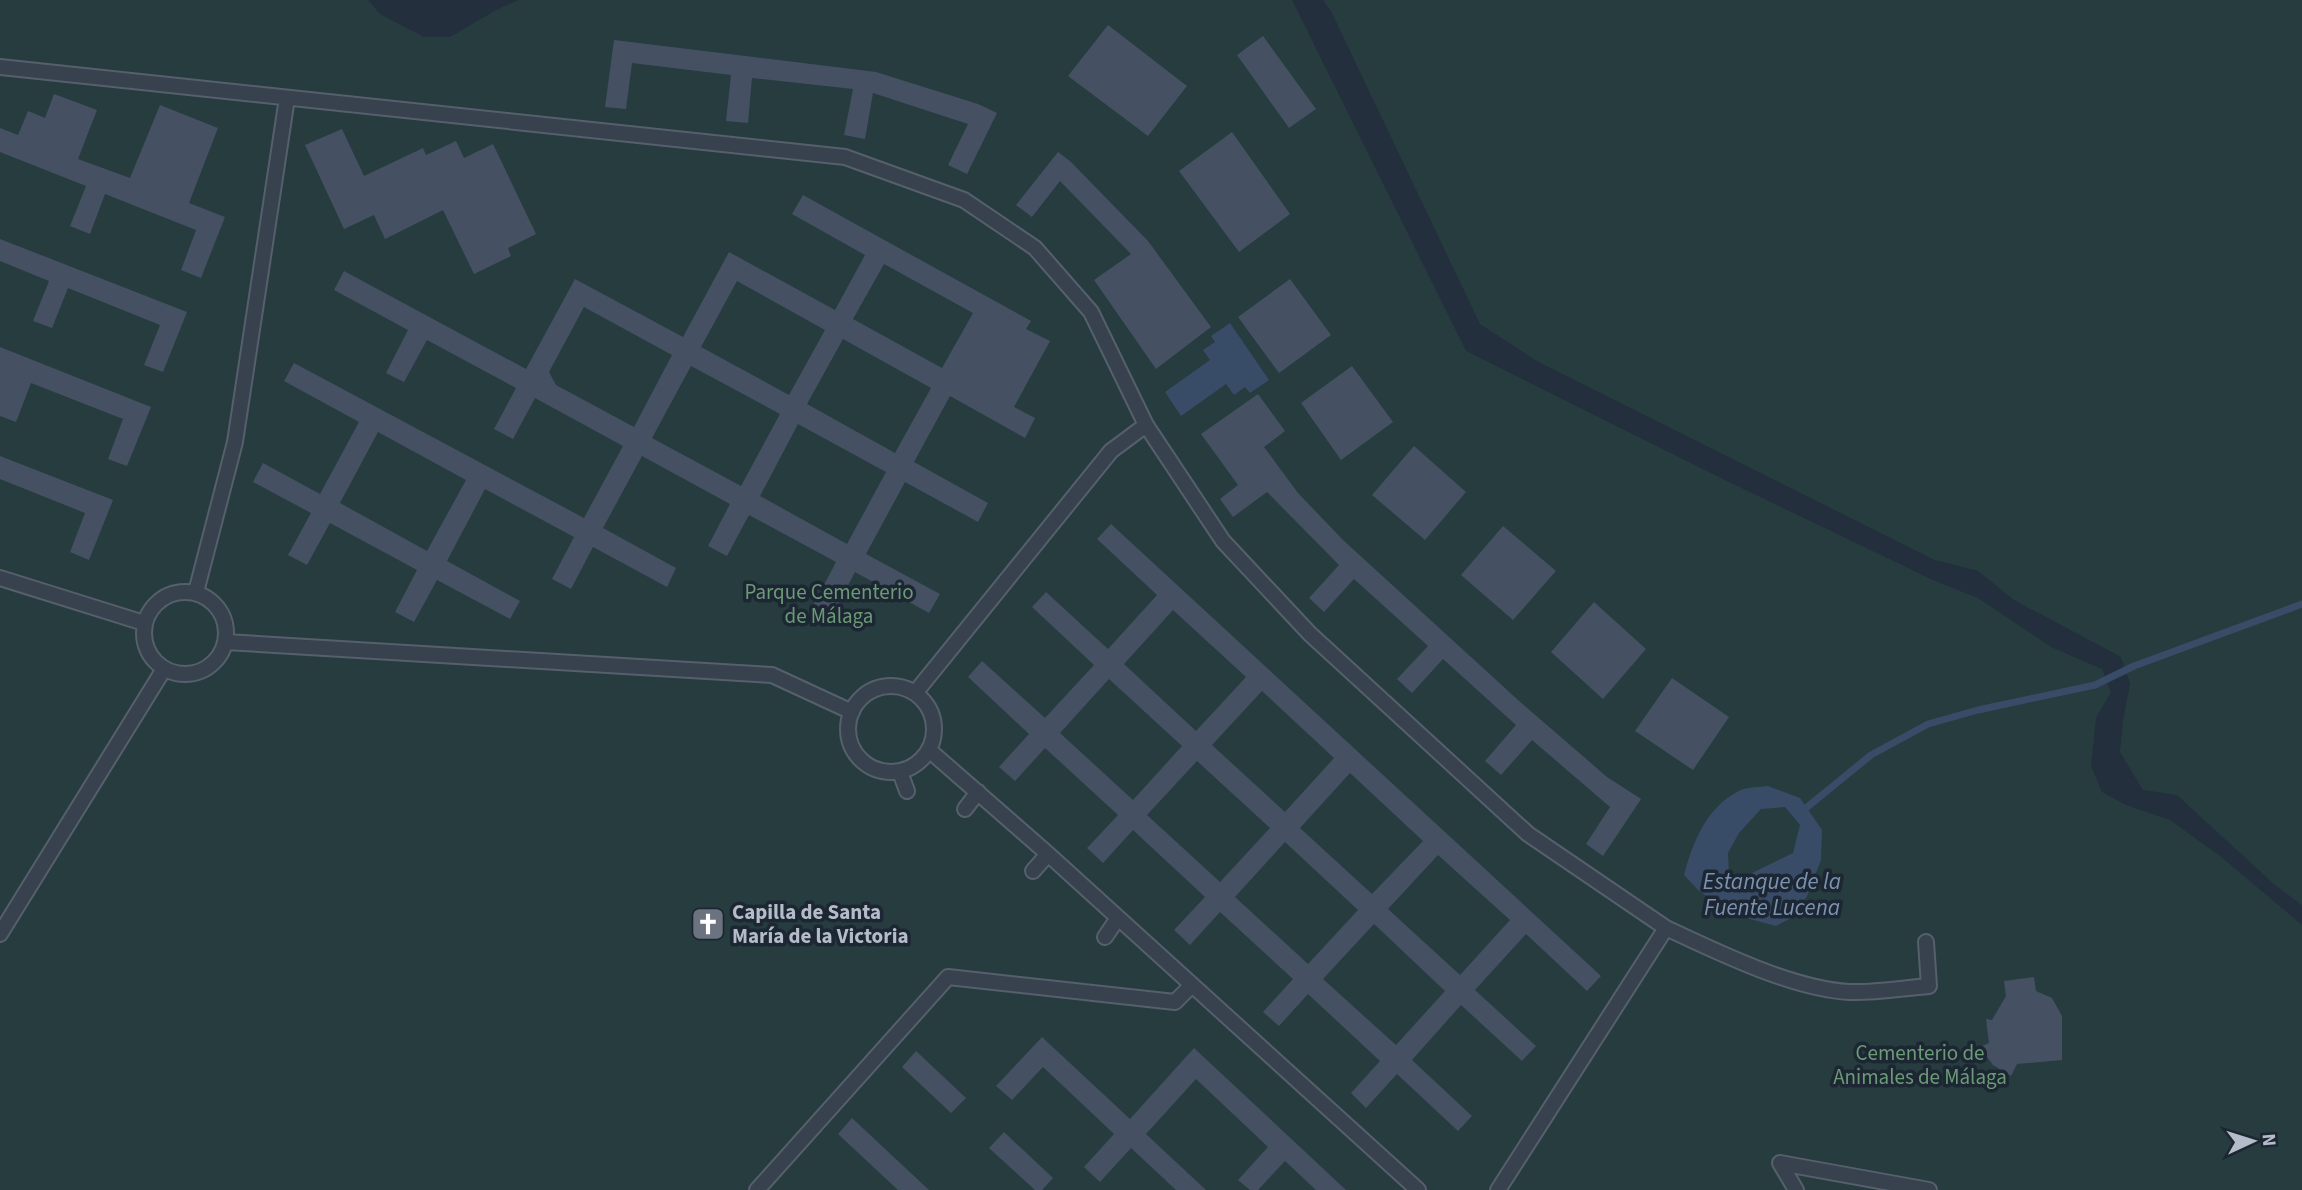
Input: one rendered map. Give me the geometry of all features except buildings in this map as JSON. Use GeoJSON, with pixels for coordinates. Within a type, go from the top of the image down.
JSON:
{"type":"FeatureCollection","features":[{"type":"Feature","properties":{"kind":"lane"},"geometry":{"type":"LineString","coordinates":[[0,67],[845,157],[964,200],[1035,248],[1091,312],[1146,425],[1223,541],[1310,634],[1528,834],[1667,928],[1727,956],[1799,983],[1849,992],[1929,986],[1926,942]]}},
{"type":"Feature","properties":{"kind":"lane"},"geometry":{"type":"LineString","coordinates":[[196,592],[235,442],[287,98]]}},
{"type":"Feature","properties":{"kind":"lane"},"geometry":{"type":"LineString","coordinates":[[915,693],[1111,451],[1146,425]]}},
{"type":"Feature","properties":{"kind":"lane"},"geometry":{"type":"LineString","coordinates":[[0,579],[144,623]]}},
{"type":"Feature","properties":{"kind":"lane"},"geometry":{"type":"LineString","coordinates":[[174,592],[196,592],[211,599],[221,611],[226,626],[226,642],[217,660],[202,671],[183,675],[164,669],[151,657],[144,641],[144,623],[155,604],[174,592]]}},
{"type":"Feature","properties":{"kind":"lane"},"geometry":{"type":"LineString","coordinates":[[226,642],[772,675],[852,712]]}},
{"type":"Feature","properties":{"kind":"lane"},"geometry":{"type":"LineString","coordinates":[[0,934],[164,669]]}},
{"type":"Feature","properties":{"kind":"lane"},"geometry":{"type":"LineString","coordinates":[[898,686],[915,693],[926,704],[933,719],[934,735],[929,750],[911,768],[900,772],[881,771],[864,763],[852,748],[848,730],[852,712],[863,696],[879,688],[898,686]]}},
{"type":"Feature","properties":{"kind":"lane"},"geometry":{"type":"LineString","coordinates":[[929,750],[1418,1190]]}},
{"type":"Feature","properties":{"kind":"lane"},"geometry":{"type":"LineString","coordinates":[[900,772],[906,791]]}},
{"type":"Feature","properties":{"kind":"lane"},"geometry":{"type":"LineString","coordinates":[[965,809],[978,792]]}},
{"type":"Feature","properties":{"kind":"lane"},"geometry":{"type":"LineString","coordinates":[[1033,871],[1048,855]]}},
{"type":"Feature","properties":{"kind":"lane"},"geometry":{"type":"LineString","coordinates":[[1105,937],[1118,918]]}},
{"type":"Feature","properties":{"kind":"lane"},"geometry":{"type":"LineString","coordinates":[[1498,1190],[1667,928]]}},
{"type":"Feature","properties":{"kind":"lane"},"geometry":{"type":"LineString","coordinates":[[757,1190],[948,977],[1175,1002],[1191,986]]}},
{"type":"Feature","properties":{"kind":"lane"},"geometry":{"type":"LineString","coordinates":[[1796,1190],[1780,1163],[1928,1190]]}},
{"type":"Feature","properties":{"kind":"green space","name":"Parque Cementerio de Málaga"},"geometry":{"type":"Polygon","coordinates":[[[0,0],[368,0],[380,14],[424,37],[450,37],[519,0],[1292,0],[1466,351],[1727,481],[1935,581],[1978,598],[2051,647],[2102,669],[2111,692],[2096,718],[2091,766],[2102,792],[2126,805],[2170,820],[2220,856],[2302,925],[2302,1190],[0,1190],[0,0]]]}},
{"type":"Feature","properties":{"kind":"green space"},"geometry":{"type":"Polygon","coordinates":[[[1323,0],[2302,0],[2302,905],[2275,885],[2177,795],[2143,790],[2120,752],[2130,684],[2121,657],[2014,600],[1978,571],[1935,560],[1535,360],[1480,324],[1331,11],[1323,0]]]}},
{"type":"Feature","properties":{"kind":"water"},"geometry":{"type":"Polygon","coordinates":[[[1230,323],[1269,380],[1250,393],[1245,387],[1234,395],[1226,384],[1181,416],[1165,392],[1210,360],[1203,350],[1215,342],[1211,336],[1230,323]]]}},
{"type":"Feature","properties":{"kind":"water","name":"Estanque de la Fuente Lucena"},"geometry":{"type":"Polygon","coordinates":[[[1768,786],[1800,798],[1822,830],[1821,860],[1807,896],[1791,918],[1776,926],[1735,915],[1699,891],[1684,875],[1697,837],[1719,805],[1741,790],[1768,786]],[[1785,807],[1761,809],[1739,833],[1728,853],[1729,876],[1750,874],[1793,853],[1800,825],[1785,807]]]}},
{"type":"Feature","properties":{"kind":"waterway"},"geometry":{"type":"LineString","coordinates":[[1806,808],[1871,755],[1928,724],[1978,710],[2095,685],[2134,666],[2302,604]]}},
{"type":"Feature","properties":{"kind":"place","name":"Capilla de Santa María de la Victoria"},"geometry":{"type":"Point","coordinates":[708,924]}},
{"type":"Feature","properties":{"kind":"park label","name":"Cementerio de Animales de Málaga"},"geometry":{"type":"Point","coordinates":[1920,1065]}}]}
